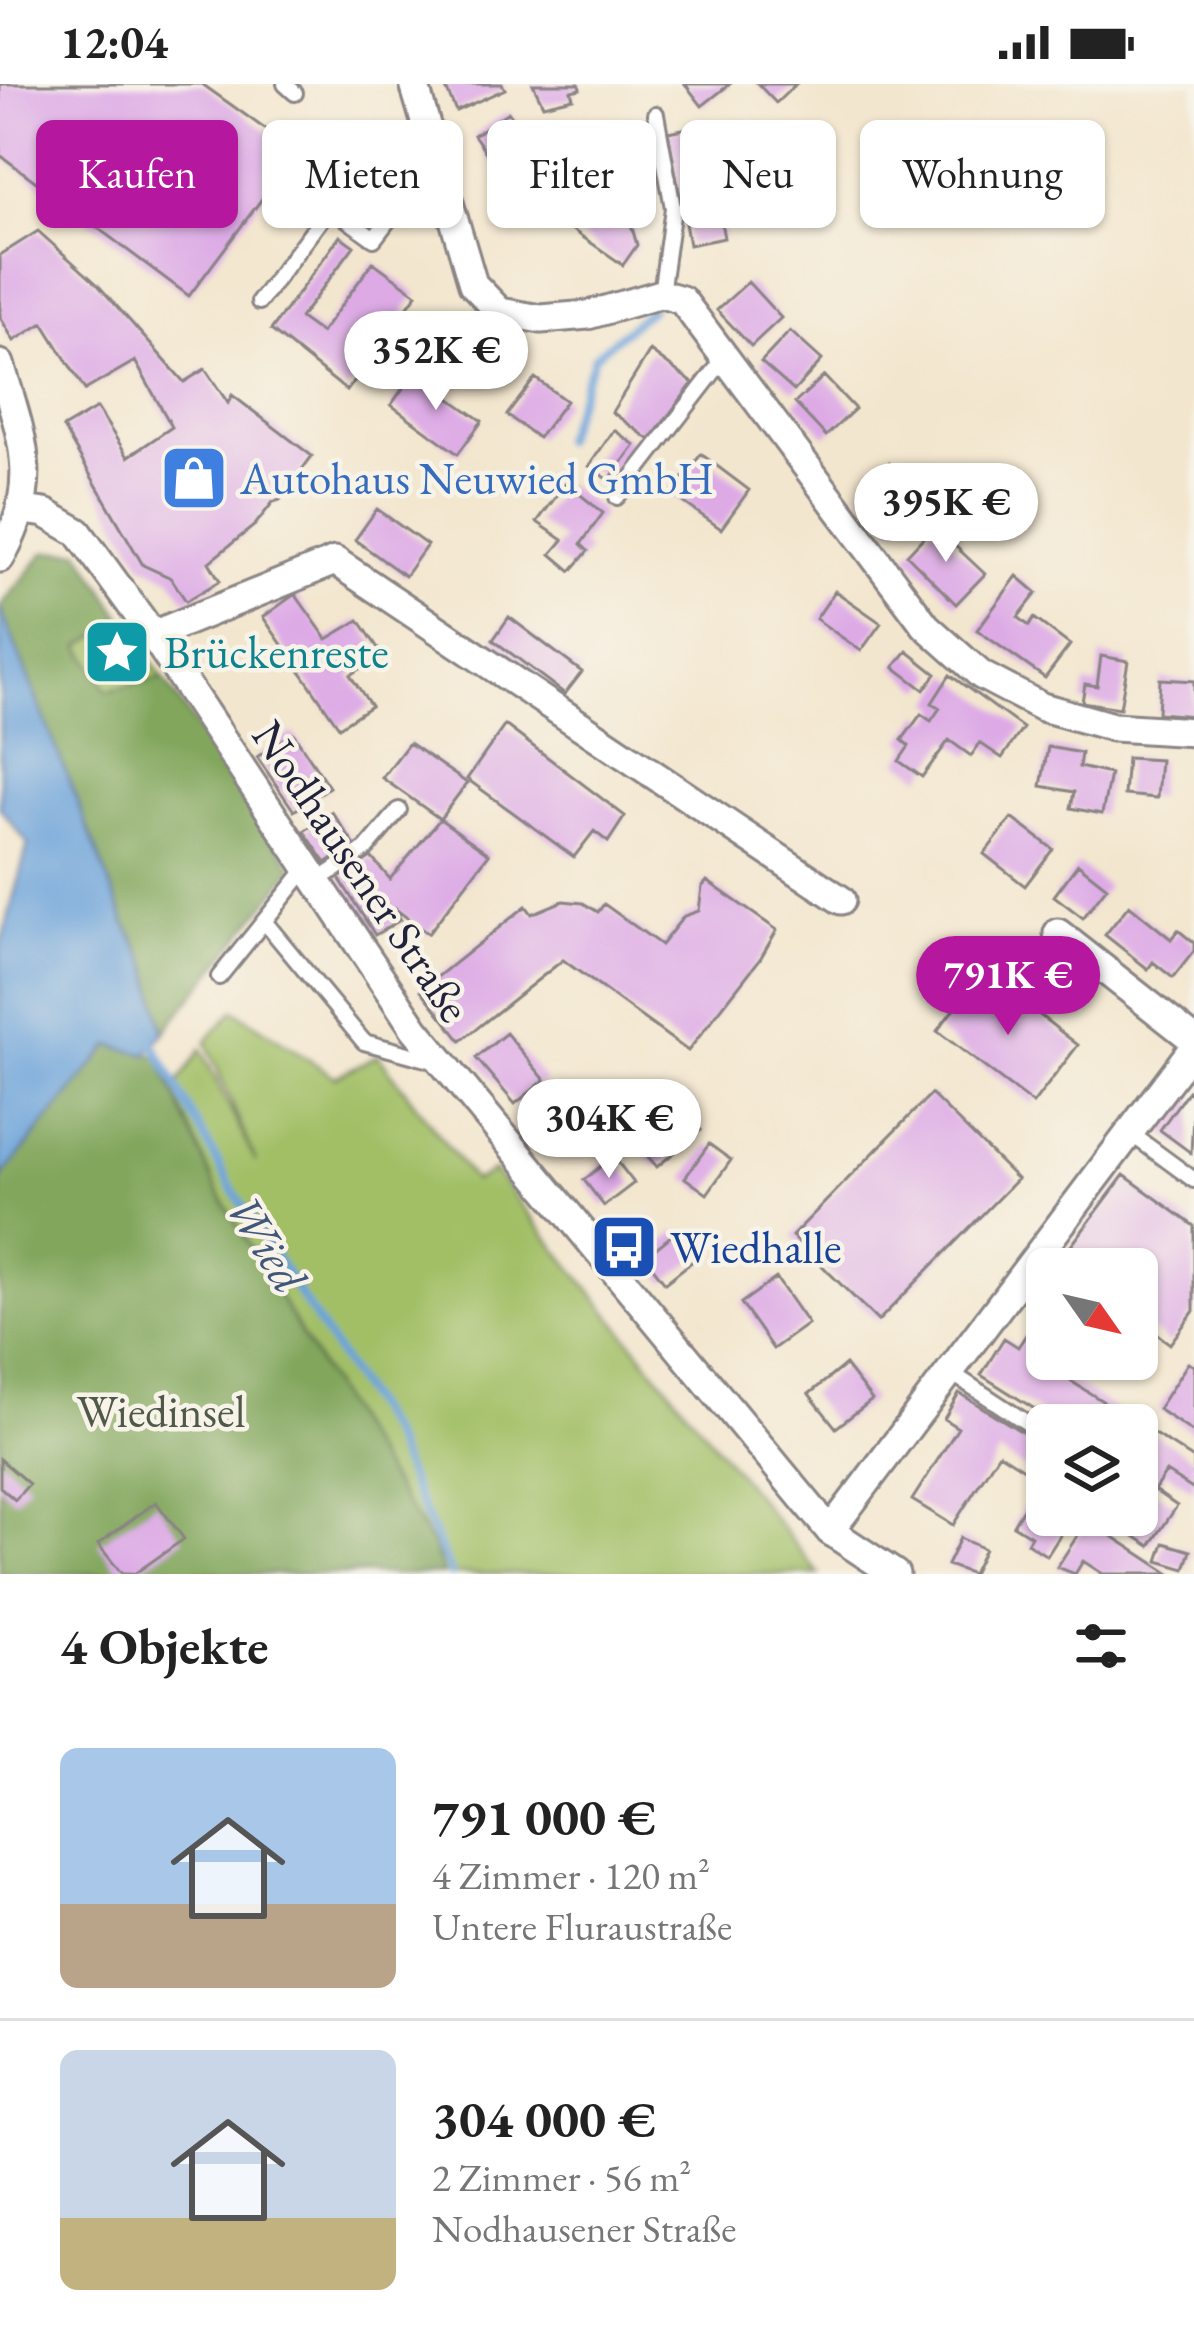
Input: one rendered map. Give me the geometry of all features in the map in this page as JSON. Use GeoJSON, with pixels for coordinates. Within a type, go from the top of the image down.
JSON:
{"type":"FeatureCollection","features":[{"type":"Feature","properties":{"kind":"street"},"geometry":{"type":"LineString","coordinates":[[414,84],[425,120]]}},
{"type":"Feature","properties":{"kind":"street"},"geometry":{"type":"LineString","coordinates":[[457,228],[473,284],[500,312],[541,319],[588,315],[661,294],[682,301],[926,626],[980,675],[1042,707],[1113,727],[1194,732]]}},
{"type":"Feature","properties":{"kind":"street"},"geometry":{"type":"LineString","coordinates":[[0,364],[23,441],[24,510],[0,558]]}},
{"type":"Feature","properties":{"kind":"street","name":"Nodhausener Straße"},"geometry":{"type":"LineString","coordinates":[[24,510],[45,514],[78,532],[153,635],[415,1029],[830,1531],[895,1574]]}},
{"type":"Feature","properties":{"kind":"street"},"geometry":{"type":"LineString","coordinates":[[153,635],[335,561],[841,900]]}},
{"type":"Feature","properties":{"kind":"street"},"geometry":{"type":"LineString","coordinates":[[830,1531],[1194,1043],[1058,933]]}},
{"type":"Feature","properties":{"kind":"lane"},"geometry":{"type":"LineString","coordinates":[[656,114],[673,208],[661,294]]}},
{"type":"Feature","properties":{"kind":"lane"},"geometry":{"type":"LineString","coordinates":[[260,302],[315,228]]}},
{"type":"Feature","properties":{"kind":"lane"},"geometry":{"type":"LineString","coordinates":[[359,228],[374,239],[382,228]]}},
{"type":"Feature","properties":{"kind":"lane"},"geometry":{"type":"LineString","coordinates":[[617,497],[723,360]]}},
{"type":"Feature","properties":{"kind":"lane"},"geometry":{"type":"LineString","coordinates":[[219,976],[312,875],[367,849],[399,810]]}},
{"type":"Feature","properties":{"kind":"lane"},"geometry":{"type":"LineString","coordinates":[[265,921],[364,1042],[443,1063]]}},
{"type":"Feature","properties":{"kind":"lane"},"geometry":{"type":"LineString","coordinates":[[1130,1133],[1194,1180]]}},
{"type":"Feature","properties":{"kind":"lane"},"geometry":{"type":"LineString","coordinates":[[950,1372],[1026,1422]]}},
{"type":"Feature","properties":{"kind":"green space"},"geometry":{"type":"Polygon","coordinates":[[[80,551],[124,621],[80,646],[107,691],[163,678],[294,868],[164,1033],[149,967],[125,922],[0,607],[45,552],[80,551]]]}},
{"type":"Feature","properties":{"kind":"green space"},"geometry":{"type":"Polygon","coordinates":[[[124,621],[163,678],[108,692],[80,646],[124,621]]]}},
{"type":"Feature","properties":{"kind":"green space"},"geometry":{"type":"Polygon","coordinates":[[[234,1010],[335,1077],[378,1055],[474,1181],[494,1171],[819,1574],[442,1574],[435,1549],[293,1320],[0,1416],[181,1109],[173,1091],[201,1049],[256,1162],[206,1042],[234,1010]]]}},
{"type":"Feature","properties":{"kind":"green space","name":"Wiedinsel"},"geometry":{"type":"Polygon","coordinates":[[[110,1044],[158,1057],[217,1190],[359,1433],[435,1549],[442,1574],[0,1574],[0,1179],[110,1044]]]}},
{"type":"Feature","properties":{"kind":"water"},"geometry":{"type":"Polygon","coordinates":[[[0,607],[125,922],[149,967],[164,1033],[147,1054],[110,1045],[0,1179],[0,947],[28,844],[0,808],[0,607]]]}},
{"type":"Feature","properties":{"kind":"building"},"geometry":{"type":"Polygon","coordinates":[[[0,84],[202,84],[262,127],[262,199],[189,296],[98,228],[238,228],[238,120],[36,120],[36,182],[0,155],[0,84]]]}},
{"type":"Feature","properties":{"kind":"building"},"geometry":{"type":"Polygon","coordinates":[[[444,84],[502,84],[505,89],[456,111],[444,84]]]}},
{"type":"Feature","properties":{"kind":"building"},"geometry":{"type":"Polygon","coordinates":[[[533,84],[579,84],[580,89],[571,91],[573,98],[543,105],[533,84]]]}},
{"type":"Feature","properties":{"kind":"building"},"geometry":{"type":"Polygon","coordinates":[[[685,84],[730,84],[702,106],[685,84]]]}},
{"type":"Feature","properties":{"kind":"building"},"geometry":{"type":"Polygon","coordinates":[[[758,84],[796,84],[776,103],[758,84]]]}},
{"type":"Feature","properties":{"kind":"building"},"geometry":{"type":"Polygon","coordinates":[[[487,126],[487,154],[474,135],[487,126]]]}},
{"type":"Feature","properties":{"kind":"building"},"geometry":{"type":"Polygon","coordinates":[[[680,130],[680,197],[668,132],[680,130]]]}},
{"type":"Feature","properties":{"kind":"building"},"geometry":{"type":"Polygon","coordinates":[[[570,228],[632,228],[637,245],[623,265],[570,228]]]}},
{"type":"Feature","properties":{"kind":"building"},"geometry":{"type":"Polygon","coordinates":[[[686,228],[722,228],[724,238],[689,245],[686,228]]]}},
{"type":"Feature","properties":{"kind":"building","name":"Autohaus Neuwied GmbH"},"geometry":{"type":"Polygon","coordinates":[[[38,231],[98,285],[184,382],[205,369],[228,403],[232,395],[312,456],[280,500],[209,562],[220,581],[186,601],[171,578],[143,565],[63,428],[97,408],[128,457],[172,427],[135,361],[85,390],[43,323],[14,341],[0,317],[0,255],[38,231]]]}},
{"type":"Feature","properties":{"kind":"building"},"geometry":{"type":"Polygon","coordinates":[[[340,236],[354,246],[300,318],[321,333],[373,262],[417,294],[347,391],[271,330],[340,236]]]}},
{"type":"Feature","properties":{"kind":"building"},"geometry":{"type":"Polygon","coordinates":[[[748,282],[781,318],[751,346],[717,310],[748,282]]]}},
{"type":"Feature","properties":{"kind":"building"},"geometry":{"type":"Polygon","coordinates":[[[790,331],[822,360],[794,391],[761,362],[790,331]]]}},
{"type":"Feature","properties":{"kind":"building"},"geometry":{"type":"Polygon","coordinates":[[[650,351],[693,383],[650,440],[612,412],[650,351]]]}},
{"type":"Feature","properties":{"kind":"building"},"geometry":{"type":"Polygon","coordinates":[[[414,373],[482,421],[458,454],[391,405],[414,373]]]}},
{"type":"Feature","properties":{"kind":"building"},"geometry":{"type":"Polygon","coordinates":[[[824,376],[855,409],[826,436],[795,403],[824,376]]]}},
{"type":"Feature","properties":{"kind":"building"},"geometry":{"type":"Polygon","coordinates":[[[535,378],[566,401],[538,438],[507,415],[535,378]]]}},
{"type":"Feature","properties":{"kind":"building"},"geometry":{"type":"Polygon","coordinates":[[[614,430],[635,445],[609,480],[589,466],[614,430]]]}},
{"type":"Feature","properties":{"kind":"building"},"geometry":{"type":"Polygon","coordinates":[[[701,454],[749,490],[721,529],[672,494],[701,454]]]}},
{"type":"Feature","properties":{"kind":"building"},"geometry":{"type":"Polygon","coordinates":[[[889,463],[925,501],[897,527],[861,489],[889,463]]]}},
{"type":"Feature","properties":{"kind":"building"},"geometry":{"type":"Polygon","coordinates":[[[566,483],[603,513],[581,544],[588,551],[571,571],[551,554],[563,540],[537,522],[566,483]]]}},
{"type":"Feature","properties":{"kind":"building"},"geometry":{"type":"Polygon","coordinates":[[[377,509],[427,545],[405,576],[355,540],[377,509]]]}},
{"type":"Feature","properties":{"kind":"building"},"geometry":{"type":"Polygon","coordinates":[[[934,526],[985,574],[956,604],[907,555],[934,526]]]}},
{"type":"Feature","properties":{"kind":"building"},"geometry":{"type":"Polygon","coordinates":[[[1017,576],[1037,593],[1018,617],[1029,626],[1034,618],[1070,645],[1045,678],[977,630],[1017,576]]]}},
{"type":"Feature","properties":{"kind":"building"},"geometry":{"type":"Polygon","coordinates":[[[835,591],[881,623],[861,651],[816,619],[835,591]]]}},
{"type":"Feature","properties":{"kind":"building"},"geometry":{"type":"Polygon","coordinates":[[[295,594],[327,639],[359,620],[382,654],[350,675],[371,706],[339,727],[263,617],[295,594]]]}},
{"type":"Feature","properties":{"kind":"building"},"geometry":{"type":"Polygon","coordinates":[[[509,617],[582,672],[565,694],[493,640],[509,617]]]}},
{"type":"Feature","properties":{"kind":"building"},"geometry":{"type":"Polygon","coordinates":[[[907,651],[936,674],[924,690],[894,667],[907,651]]]}},
{"type":"Feature","properties":{"kind":"building"},"geometry":{"type":"Polygon","coordinates":[[[1101,656],[1128,661],[1120,708],[1082,702],[1085,684],[1097,686],[1101,656]]]}},
{"type":"Feature","properties":{"kind":"building"},"geometry":{"type":"Polygon","coordinates":[[[950,675],[1023,728],[1002,758],[980,743],[971,756],[949,740],[922,777],[899,761],[909,746],[902,740],[921,714],[931,721],[940,708],[932,703],[950,675]]]}},
{"type":"Feature","properties":{"kind":"building"},"geometry":{"type":"Polygon","coordinates":[[[1160,679],[1194,681],[1194,716],[1158,713],[1160,679]]]}},
{"type":"Feature","properties":{"kind":"building"},"geometry":{"type":"Polygon","coordinates":[[[505,725],[625,816],[608,842],[594,831],[574,857],[467,779],[505,725]]]}},
{"type":"Feature","properties":{"kind":"building"},"geometry":{"type":"Polygon","coordinates":[[[293,733],[329,787],[294,811],[257,757],[293,733]]]}},
{"type":"Feature","properties":{"kind":"building"},"geometry":{"type":"Polygon","coordinates":[[[409,743],[467,783],[440,819],[382,778],[409,743]]]}},
{"type":"Feature","properties":{"kind":"building"},"geometry":{"type":"Polygon","coordinates":[[[1048,747],[1081,753],[1079,767],[1110,774],[1102,814],[1071,808],[1074,792],[1041,786],[1048,747]]]}},
{"type":"Feature","properties":{"kind":"building"},"geometry":{"type":"Polygon","coordinates":[[[1127,758],[1160,760],[1157,798],[1124,795],[1127,758]]]}},
{"type":"Feature","properties":{"kind":"building"},"geometry":{"type":"Polygon","coordinates":[[[332,812],[354,844],[326,863],[304,831],[332,812]]]}},
{"type":"Feature","properties":{"kind":"building"},"geometry":{"type":"Polygon","coordinates":[[[1012,818],[1053,849],[1025,886],[984,854],[1012,818]]]}},
{"type":"Feature","properties":{"kind":"building"},"geometry":{"type":"Polygon","coordinates":[[[440,819],[489,854],[428,934],[397,910],[400,920],[375,935],[339,878],[371,857],[390,879],[440,819]]]}},
{"type":"Feature","properties":{"kind":"building"},"geometry":{"type":"Polygon","coordinates":[[[1078,864],[1107,887],[1083,918],[1054,896],[1078,864]]]}},
{"type":"Feature","properties":{"kind":"building"},"geometry":{"type":"Polygon","coordinates":[[[707,881],[777,930],[688,1051],[563,960],[461,1041],[421,990],[526,906],[532,914],[563,901],[583,903],[598,912],[604,904],[661,945],[684,916],[699,911],[707,881]]]}},
{"type":"Feature","properties":{"kind":"building"},"geometry":{"type":"Polygon","coordinates":[[[1129,905],[1171,939],[1178,930],[1194,943],[1194,951],[1173,978],[1153,962],[1148,969],[1105,935],[1129,905]]]}},
{"type":"Feature","properties":{"kind":"building"},"geometry":{"type":"Polygon","coordinates":[[[983,971],[1078,1045],[1033,1104],[937,1031],[983,971]]]}},
{"type":"Feature","properties":{"kind":"building"},"geometry":{"type":"Polygon","coordinates":[[[506,1033],[545,1080],[515,1104],[476,1058],[506,1033]]]}},
{"type":"Feature","properties":{"kind":"building"},"geometry":{"type":"Polygon","coordinates":[[[1188,1091],[1194,1096],[1191,1153],[1160,1130],[1188,1091]]]}},
{"type":"Feature","properties":{"kind":"building"},"geometry":{"type":"Polygon","coordinates":[[[931,1094],[1017,1179],[878,1321],[792,1236],[931,1094]]]}},
{"type":"Feature","properties":{"kind":"building"},"geometry":{"type":"Polygon","coordinates":[[[579,1096],[603,1125],[574,1149],[550,1120],[579,1096]]]}},
{"type":"Feature","properties":{"kind":"building"},"geometry":{"type":"Polygon","coordinates":[[[678,1103],[701,1130],[657,1167],[629,1135],[651,1116],[656,1122],[678,1103]]]}},
{"type":"Feature","properties":{"kind":"building"},"geometry":{"type":"Polygon","coordinates":[[[709,1144],[731,1160],[707,1194],[685,1178],[709,1144]]]}},
{"type":"Feature","properties":{"kind":"building"},"geometry":{"type":"Polygon","coordinates":[[[613,1156],[634,1183],[604,1206],[584,1180],[613,1156]]]}},
{"type":"Feature","properties":{"kind":"building"},"geometry":{"type":"Polygon","coordinates":[[[1124,1175],[1194,1226],[1194,1311],[1170,1344],[1158,1335],[1158,1248],[1069,1248],[1124,1175]]]}},
{"type":"Feature","properties":{"kind":"building"},"geometry":{"type":"Polygon","coordinates":[[[677,1231],[698,1257],[665,1283],[645,1257],[677,1231]]]}},
{"type":"Feature","properties":{"kind":"building"},"geometry":{"type":"Polygon","coordinates":[[[776,1278],[808,1324],[773,1349],[741,1303],[776,1278]]]}},
{"type":"Feature","properties":{"kind":"building"},"geometry":{"type":"Polygon","coordinates":[[[1026,1335],[1026,1380],[1069,1380],[1107,1404],[1027,1404],[981,1375],[1004,1338],[1018,1347],[1026,1335]]]}},
{"type":"Feature","properties":{"kind":"building"},"geometry":{"type":"Polygon","coordinates":[[[1188,1363],[1194,1366],[1194,1433],[1158,1409],[1188,1363]]]}},
{"type":"Feature","properties":{"kind":"building"},"geometry":{"type":"Polygon","coordinates":[[[845,1365],[872,1400],[836,1428],[809,1394],[845,1365]]]}},
{"type":"Feature","properties":{"kind":"building"},"geometry":{"type":"Polygon","coordinates":[[[959,1393],[1026,1434],[1026,1470],[999,1453],[953,1525],[912,1500],[958,1428],[944,1419],[959,1393]]]}},
{"type":"Feature","properties":{"kind":"building"},"geometry":{"type":"Polygon","coordinates":[[[1158,1436],[1194,1459],[1194,1490],[1166,1472],[1158,1484],[1158,1436]]]}},
{"type":"Feature","properties":{"kind":"building"},"geometry":{"type":"Polygon","coordinates":[[[0,1459],[29,1484],[15,1500],[0,1487],[0,1459]]]}},
{"type":"Feature","properties":{"kind":"building"},"geometry":{"type":"Polygon","coordinates":[[[1158,1493],[1177,1506],[1158,1534],[1158,1493]]]}},
{"type":"Feature","properties":{"kind":"building"},"geometry":{"type":"Polygon","coordinates":[[[156,1502],[184,1539],[134,1574],[122,1574],[98,1544],[156,1502]]]}},
{"type":"Feature","properties":{"kind":"building"},"geometry":{"type":"Polygon","coordinates":[[[1026,1504],[1026,1533],[1013,1525],[1026,1504]]]}},
{"type":"Feature","properties":{"kind":"building"},"geometry":{"type":"Polygon","coordinates":[[[1031,1536],[1060,1536],[1047,1556],[1027,1543],[1031,1536]]]}},
{"type":"Feature","properties":{"kind":"building"},"geometry":{"type":"Polygon","coordinates":[[[1077,1536],[1112,1536],[1170,1574],[1103,1574],[1083,1561],[1075,1574],[1057,1567],[1077,1536]]]}},
{"type":"Feature","properties":{"kind":"building"},"geometry":{"type":"Polygon","coordinates":[[[1135,1536],[1157,1536],[1150,1546],[1135,1536]]]}},
{"type":"Feature","properties":{"kind":"building"},"geometry":{"type":"Polygon","coordinates":[[[960,1538],[984,1549],[972,1574],[947,1565],[960,1538]]]}},
{"type":"Feature","properties":{"kind":"building"},"geometry":{"type":"Polygon","coordinates":[[[1164,1543],[1191,1551],[1185,1569],[1158,1561],[1164,1543]]]}},
{"type":"Feature","properties":{"kind":"waterway"},"geometry":{"type":"LineString","coordinates":[[562,441],[595,356],[651,309]]}},
{"type":"Feature","properties":{"kind":"waterway","name":"Wied"},"geometry":{"type":"LineString","coordinates":[[150,1037],[231,1187],[389,1434],[451,1574]]}},
{"type":"Feature","properties":{"kind":"place","name":"Autohaus Neuwied GmbH"},"geometry":{"type":"Point","coordinates":[194,478]}},
{"type":"Feature","properties":{"kind":"place","name":"Brückenreste"},"geometry":{"type":"Point","coordinates":[117,652]}},
{"type":"Feature","properties":{"kind":"place","name":"Wiedhalle"},"geometry":{"type":"Point","coordinates":[624,1247]}}]}
